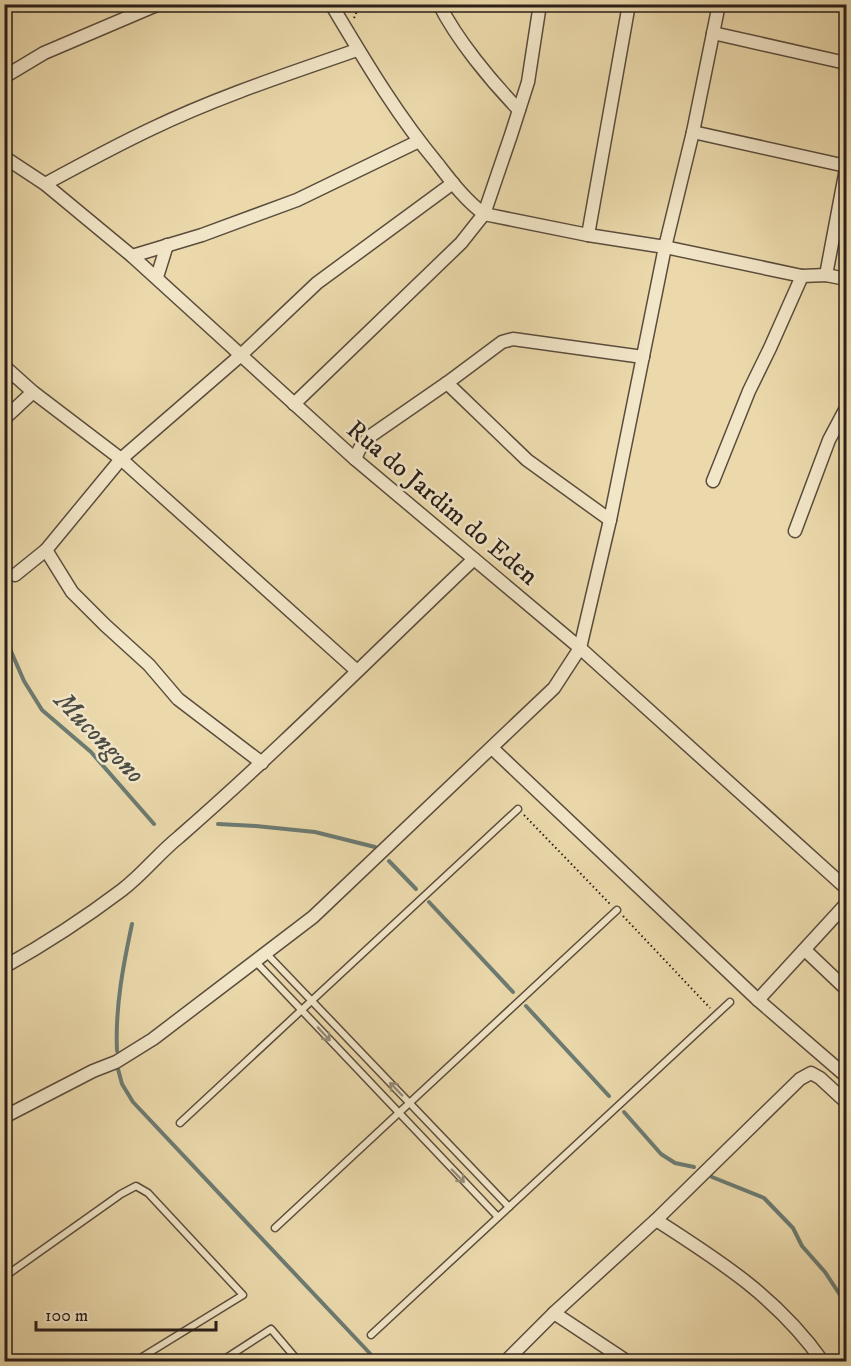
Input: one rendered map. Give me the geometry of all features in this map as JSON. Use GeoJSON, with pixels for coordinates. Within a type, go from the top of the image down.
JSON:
{"type":"FeatureCollection","features":[{"type":"Feature","properties":{"kind":"street"},"geometry":{"type":"LineString","coordinates":[[4,76],[44,53],[159,4]]}},
{"type":"Feature","properties":{"kind":"street"},"geometry":{"type":"LineString","coordinates":[[332,4],[357,50],[419,141],[472,205],[484,214],[588,236],[665,247],[802,276],[826,275],[846,279]]}},
{"type":"Feature","properties":{"kind":"street"},"geometry":{"type":"LineString","coordinates":[[439,4],[494,84],[519,110]]}},
{"type":"Feature","properties":{"kind":"street"},"geometry":{"type":"LineString","coordinates":[[294,404],[461,243],[484,214],[528,82],[540,4]]}},
{"type":"Feature","properties":{"kind":"street"},"geometry":{"type":"LineString","coordinates":[[588,236],[630,4]]}},
{"type":"Feature","properties":{"kind":"street"},"geometry":{"type":"LineString","coordinates":[[4,1117],[93,1071],[116,1062],[153,1039],[313,917],[554,688],[580,648],[610,520],[665,247],[693,132],[719,4]]}},
{"type":"Feature","properties":{"kind":"street"},"geometry":{"type":"LineString","coordinates":[[713,33],[846,63]]}},
{"type":"Feature","properties":{"kind":"street"},"geometry":{"type":"LineString","coordinates":[[45,184],[153,128],[234,94],[357,50]]}},
{"type":"Feature","properties":{"kind":"street"},"geometry":{"type":"LineString","coordinates":[[693,132],[846,168],[826,275]]}},
{"type":"Feature","properties":{"kind":"street"},"geometry":{"type":"LineString","coordinates":[[132,256],[202,235],[297,200],[419,141]]}},
{"type":"Feature","properties":{"kind":"street","name":"Rua do Jardim do Eden"},"geometry":{"type":"LineString","coordinates":[[4,157],[45,184],[157,277],[356,459],[580,648],[846,888]]}},
{"type":"Feature","properties":{"kind":"street"},"geometry":{"type":"LineString","coordinates":[[15,575],[46,550],[122,459],[241,355],[317,283],[453,183]]}},
{"type":"Feature","properties":{"kind":"street"},"geometry":{"type":"LineString","coordinates":[[157,277],[167,245]]}},
{"type":"Feature","properties":{"kind":"street"},"geometry":{"type":"LineString","coordinates":[[713,481],[748,390],[770,348],[802,276]]}},
{"type":"Feature","properties":{"kind":"street"},"geometry":{"type":"LineString","coordinates":[[356,459],[360,448],[369,437],[502,342],[513,339],[644,357]]}},
{"type":"Feature","properties":{"kind":"street"},"geometry":{"type":"LineString","coordinates":[[4,366],[33,392],[122,459],[357,671]]}},
{"type":"Feature","properties":{"kind":"street"},"geometry":{"type":"LineString","coordinates":[[447,383],[527,460],[610,520]]}},
{"type":"Feature","properties":{"kind":"street"},"geometry":{"type":"LineString","coordinates":[[4,419],[33,392]]}},
{"type":"Feature","properties":{"kind":"street"},"geometry":{"type":"LineString","coordinates":[[795,531],[829,440],[846,408]]}},
{"type":"Feature","properties":{"kind":"street"},"geometry":{"type":"LineString","coordinates":[[46,550],[72,592],[149,665],[178,699],[262,763]]}},
{"type":"Feature","properties":{"kind":"street"},"geometry":{"type":"LineString","coordinates":[[4,967],[48,942],[124,889],[167,847],[303,725],[474,559]]}},
{"type":"Feature","properties":{"kind":"street"},"geometry":{"type":"LineString","coordinates":[[492,748],[758,1000],[846,1076]]}},
{"type":"Feature","properties":{"kind":"street"},"geometry":{"type":"LineString","coordinates":[[758,1000],[846,904]]}},
{"type":"Feature","properties":{"kind":"street"},"geometry":{"type":"LineString","coordinates":[[805,950],[846,988]]}},
{"type":"Feature","properties":{"kind":"street"},"geometry":{"type":"LineString","coordinates":[[505,1362],[554,1313],[656,1220],[800,1079],[811,1073],[820,1078],[846,1102]]}},
{"type":"Feature","properties":{"kind":"street"},"geometry":{"type":"LineString","coordinates":[[656,1220],[737,1273],[773,1303],[806,1338],[823,1362]]}},
{"type":"Feature","properties":{"kind":"street"},"geometry":{"type":"LineString","coordinates":[[554,1313],[628,1362]]}},
{"type":"Feature","properties":{"kind":"lane"},"geometry":{"type":"LineString","coordinates":[[180,1123],[518,809]]}},
{"type":"Feature","properties":{"kind":"lane"},"geometry":{"type":"LineString","coordinates":[[275,1228],[616,910]]}},
{"type":"Feature","properties":{"kind":"lane"},"geometry":{"type":"LineString","coordinates":[[266,953],[509,1207]]}},
{"type":"Feature","properties":{"kind":"lane"},"geometry":{"type":"LineString","coordinates":[[255,961],[498,1217]]}},
{"type":"Feature","properties":{"kind":"lane"},"geometry":{"type":"LineString","coordinates":[[371,1335],[730,1002]]}},
{"type":"Feature","properties":{"kind":"lane"},"geometry":{"type":"LineString","coordinates":[[4,1277],[121,1194],[136,1186],[148,1193],[243,1295],[134,1362]]}},
{"type":"Feature","properties":{"kind":"lane"},"geometry":{"type":"LineString","coordinates":[[220,1362],[271,1329],[299,1362]]}},
{"type":"Feature","properties":{"kind":"waterway","name":"Mucongono"},"geometry":{"type":"LineString","coordinates":[[4,642],[10,649],[24,681],[42,710],[91,752],[154,824]]}},
{"type":"Feature","properties":{"kind":"waterway","name":"Mucongono"},"geometry":{"type":"LineString","coordinates":[[218,824],[315,832],[375,847]]}},
{"type":"Feature","properties":{"kind":"waterway","name":"Mucongono"},"geometry":{"type":"LineString","coordinates":[[389,861],[416,889]]}},
{"type":"Feature","properties":{"kind":"waterway","name":"Mucongono"},"geometry":{"type":"LineString","coordinates":[[429,902],[513,992]]}},
{"type":"Feature","properties":{"kind":"waterway"},"geometry":{"type":"LineString","coordinates":[[117,1051],[118,1003],[132,924]]}},
{"type":"Feature","properties":{"kind":"waterway","name":"Mucongono"},"geometry":{"type":"LineString","coordinates":[[526,1006],[609,1096]]}},
{"type":"Feature","properties":{"kind":"waterway"},"geometry":{"type":"LineString","coordinates":[[118,1069],[122,1084],[133,1102],[378,1362]]}},
{"type":"Feature","properties":{"kind":"waterway","name":"Mucongono"},"geometry":{"type":"LineString","coordinates":[[624,1112],[661,1154],[675,1163],[694,1167]]}},
{"type":"Feature","properties":{"kind":"waterway","name":"Mucongono"},"geometry":{"type":"LineString","coordinates":[[712,1177],[764,1198],[793,1228],[802,1246],[825,1272],[846,1304]]}}]}
